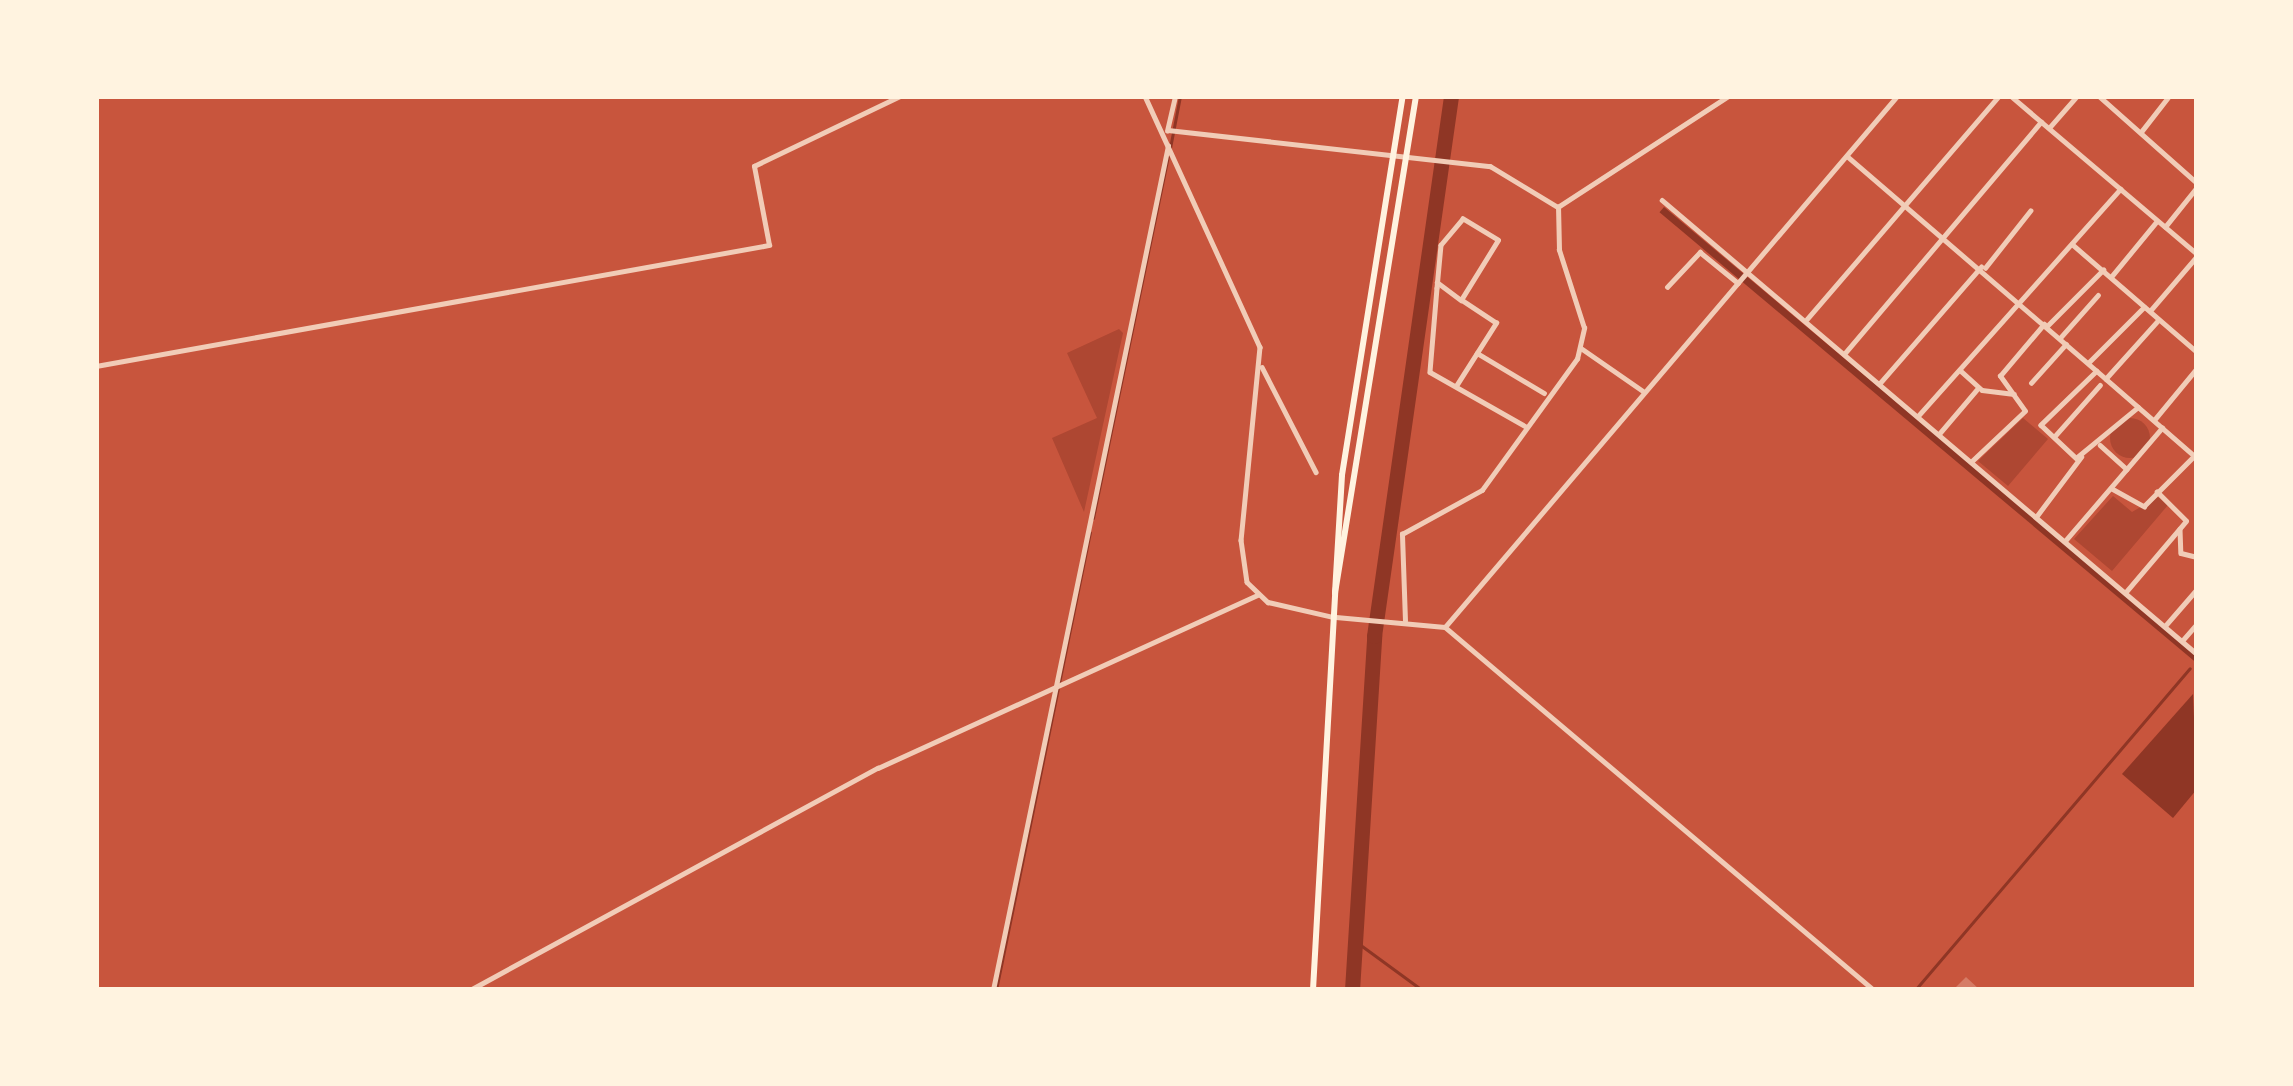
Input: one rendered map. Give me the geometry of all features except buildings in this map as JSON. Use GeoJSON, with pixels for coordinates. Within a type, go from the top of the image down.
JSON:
{"type":"FeatureCollection","features":[{"type":"Feature","properties":{"kind":"main road"},"geometry":{"type":"LineString","coordinates":[[1313,990],[1342,475],[1403,96]]}},
{"type":"Feature","properties":{"kind":"main road"},"geometry":{"type":"LineString","coordinates":[[1335,592],[1416,96]]}},
{"type":"Feature","properties":{"kind":"street"},"geometry":{"type":"LineString","coordinates":[[96,366],[769,245],[754,166],[900,96]]}},
{"type":"Feature","properties":{"kind":"street"},"geometry":{"type":"LineString","coordinates":[[1144,96],[1166,131]]}},
{"type":"Feature","properties":{"kind":"street"},"geometry":{"type":"LineString","coordinates":[[1175,96],[1166,131],[1168,147],[1262,367],[1316,472]]}},
{"type":"Feature","properties":{"kind":"street"},"geometry":{"type":"LineString","coordinates":[[1558,207],[1728,96]]}},
{"type":"Feature","properties":{"kind":"street"},"geometry":{"type":"LineString","coordinates":[[1445,627],[1897,96]]}},
{"type":"Feature","properties":{"kind":"street"},"geometry":{"type":"LineString","coordinates":[[1806,320],[1999,96]]}},
{"type":"Feature","properties":{"kind":"street"},"geometry":{"type":"LineString","coordinates":[[2012,96],[2197,255],[2087,363]]}},
{"type":"Feature","properties":{"kind":"street"},"geometry":{"type":"LineString","coordinates":[[2048,128],[2077,96]]}},
{"type":"Feature","properties":{"kind":"street"},"geometry":{"type":"LineString","coordinates":[[2098,96],[2197,185],[2165,227]]}},
{"type":"Feature","properties":{"kind":"street"},"geometry":{"type":"LineString","coordinates":[[2141,133],[2169,96]]}},
{"type":"Feature","properties":{"kind":"street"},"geometry":{"type":"LineString","coordinates":[[1845,353],[2041,122]]}},
{"type":"Feature","properties":{"kind":"street"},"geometry":{"type":"LineString","coordinates":[[1166,131],[1490,166],[1558,207],[1581,348],[1643,391]]}},
{"type":"Feature","properties":{"kind":"street"},"geometry":{"type":"LineString","coordinates":[[993,990],[1168,147]]}},
{"type":"Feature","properties":{"kind":"street"},"geometry":{"type":"LineString","coordinates":[[1847,156],[1982,268],[2097,371],[2103,382],[2196,457],[2134,507],[2111,488]]}},
{"type":"Feature","properties":{"kind":"street"},"geometry":{"type":"LineString","coordinates":[[1918,416],[2120,189]]}},
{"type":"Feature","properties":{"kind":"street"},"geometry":{"type":"LineString","coordinates":[[1662,200],[2197,653]]}},
{"type":"Feature","properties":{"kind":"street"},"geometry":{"type":"LineString","coordinates":[[1880,383],[2030,212]]}},
{"type":"Feature","properties":{"kind":"street"},"geometry":{"type":"LineString","coordinates":[[1461,300],[1498,240],[1463,219],[1441,245],[1430,371],[1526,426]]}},
{"type":"Feature","properties":{"kind":"street"},"geometry":{"type":"LineString","coordinates":[[2111,278],[2157,220]]}},
{"type":"Feature","properties":{"kind":"street"},"geometry":{"type":"LineString","coordinates":[[2072,244],[2197,352]]}},
{"type":"Feature","properties":{"kind":"street"},"geometry":{"type":"LineString","coordinates":[[1667,287],[1700,252],[1739,281]]}},
{"type":"Feature","properties":{"kind":"street"},"geometry":{"type":"LineString","coordinates":[[1986,391],[2102,270]]}},
{"type":"Feature","properties":{"kind":"street"},"geometry":{"type":"LineString","coordinates":[[1437,281],[1496,323],[1456,386]]}},
{"type":"Feature","properties":{"kind":"street"},"geometry":{"type":"LineString","coordinates":[[2031,383],[2098,295]]}},
{"type":"Feature","properties":{"kind":"street"},"geometry":{"type":"LineString","coordinates":[[2054,437],[2159,320]]}},
{"type":"Feature","properties":{"kind":"street"},"geometry":{"type":"LineString","coordinates":[[2190,346],[2197,338]]}},
{"type":"Feature","properties":{"kind":"street"},"geometry":{"type":"LineString","coordinates":[[1401,620],[1402,534],[1466,505],[1581,348]]}},
{"type":"Feature","properties":{"kind":"street"},"geometry":{"type":"LineString","coordinates":[[1477,352],[1546,394]]}},
{"type":"Feature","properties":{"kind":"street"},"geometry":{"type":"LineString","coordinates":[[1257,595],[1240,541],[1262,367]]}},
{"type":"Feature","properties":{"kind":"street"},"geometry":{"type":"LineString","coordinates":[[2154,420],[2197,368]]}},
{"type":"Feature","properties":{"kind":"street"},"geometry":{"type":"LineString","coordinates":[[1960,370],[1986,391],[2014,394]]}},
{"type":"Feature","properties":{"kind":"street"},"geometry":{"type":"LineString","coordinates":[[2080,457],[2041,425],[2097,371]]}},
{"type":"Feature","properties":{"kind":"street"},"geometry":{"type":"LineString","coordinates":[[1972,462],[2025,411],[2000,376]]}},
{"type":"Feature","properties":{"kind":"street"},"geometry":{"type":"LineString","coordinates":[[1939,434],[1978,387]]}},
{"type":"Feature","properties":{"kind":"street"},"geometry":{"type":"LineString","coordinates":[[2036,518],[2080,457],[2138,407]]}},
{"type":"Feature","properties":{"kind":"street"},"geometry":{"type":"LineString","coordinates":[[2065,542],[2162,428]]}},
{"type":"Feature","properties":{"kind":"street"},"geometry":{"type":"LineString","coordinates":[[2098,443],[2127,469]]}},
{"type":"Feature","properties":{"kind":"street"},"geometry":{"type":"LineString","coordinates":[[2125,593],[2180,529],[2186,515],[2157,492]]}},
{"type":"Feature","properties":{"kind":"street"},"geometry":{"type":"LineString","coordinates":[[2180,529],[2181,553],[2197,557]]}},
{"type":"Feature","properties":{"kind":"street"},"geometry":{"type":"LineString","coordinates":[[2165,626],[2197,589]]}},
{"type":"Feature","properties":{"kind":"street"},"geometry":{"type":"LineString","coordinates":[[470,990],[878,768],[1053,693],[1257,595],[1333,616],[1445,627],[1874,990]]}},
{"type":"Feature","properties":{"kind":"street"},"geometry":{"type":"LineString","coordinates":[[2182,641],[2197,624]]}},
{"type":"Feature","properties":{"kind":"shaded area"},"geometry":{"type":"Polygon","coordinates":[[[1664,207],[2197,654],[2194,661],[1660,212],[1664,207]]]}},
{"type":"Feature","properties":{"kind":"shaded area"},"geometry":{"type":"Polygon","coordinates":[[[1119,329],[1123,333],[1084,512],[1052,438],[1097,418],[1067,353],[1119,329]]]}},
{"type":"Feature","properties":{"kind":"shaded area"},"geometry":{"type":"Polygon","coordinates":[[[2023,418],[2048,439],[2008,486],[1978,461],[2023,418]]]}},
{"type":"Feature","properties":{"kind":"shaded area"},"geometry":{"type":"Polygon","coordinates":[[[2130,418],[2144,424],[2150,438],[2144,452],[2130,458],[2116,452],[2110,438],[2116,424],[2130,418]]]}},
{"type":"Feature","properties":{"kind":"shaded area"},"geometry":{"type":"Polygon","coordinates":[[[2113,496],[2132,512],[2158,497],[2168,505],[2112,571],[2074,539],[2113,496]]]}},
{"type":"Feature","properties":{"kind":"shaded area"},"geometry":{"type":"Polygon","coordinates":[[[2193,694],[2197,789],[2173,818],[2122,774],[2193,694]]]}},
{"type":"Feature","properties":{"kind":"waterway"},"geometry":{"type":"LineString","coordinates":[[1170,148],[1180,96]]}},
{"type":"Feature","properties":{"kind":"waterway"},"geometry":{"type":"LineString","coordinates":[[1352,990],[1374,636],[1451,96]]}},
{"type":"Feature","properties":{"kind":"waterway"},"geometry":{"type":"LineString","coordinates":[[1093,518],[1168,157]]}},
{"type":"Feature","properties":{"kind":"waterway"},"geometry":{"type":"LineString","coordinates":[[996,990],[1090,533]]}},
{"type":"Feature","properties":{"kind":"waterway"},"geometry":{"type":"LineString","coordinates":[[1915,990],[2190,668]]}},
{"type":"Feature","properties":{"kind":"waterway"},"geometry":{"type":"LineString","coordinates":[[1355,941],[1422,990]]}}]}
